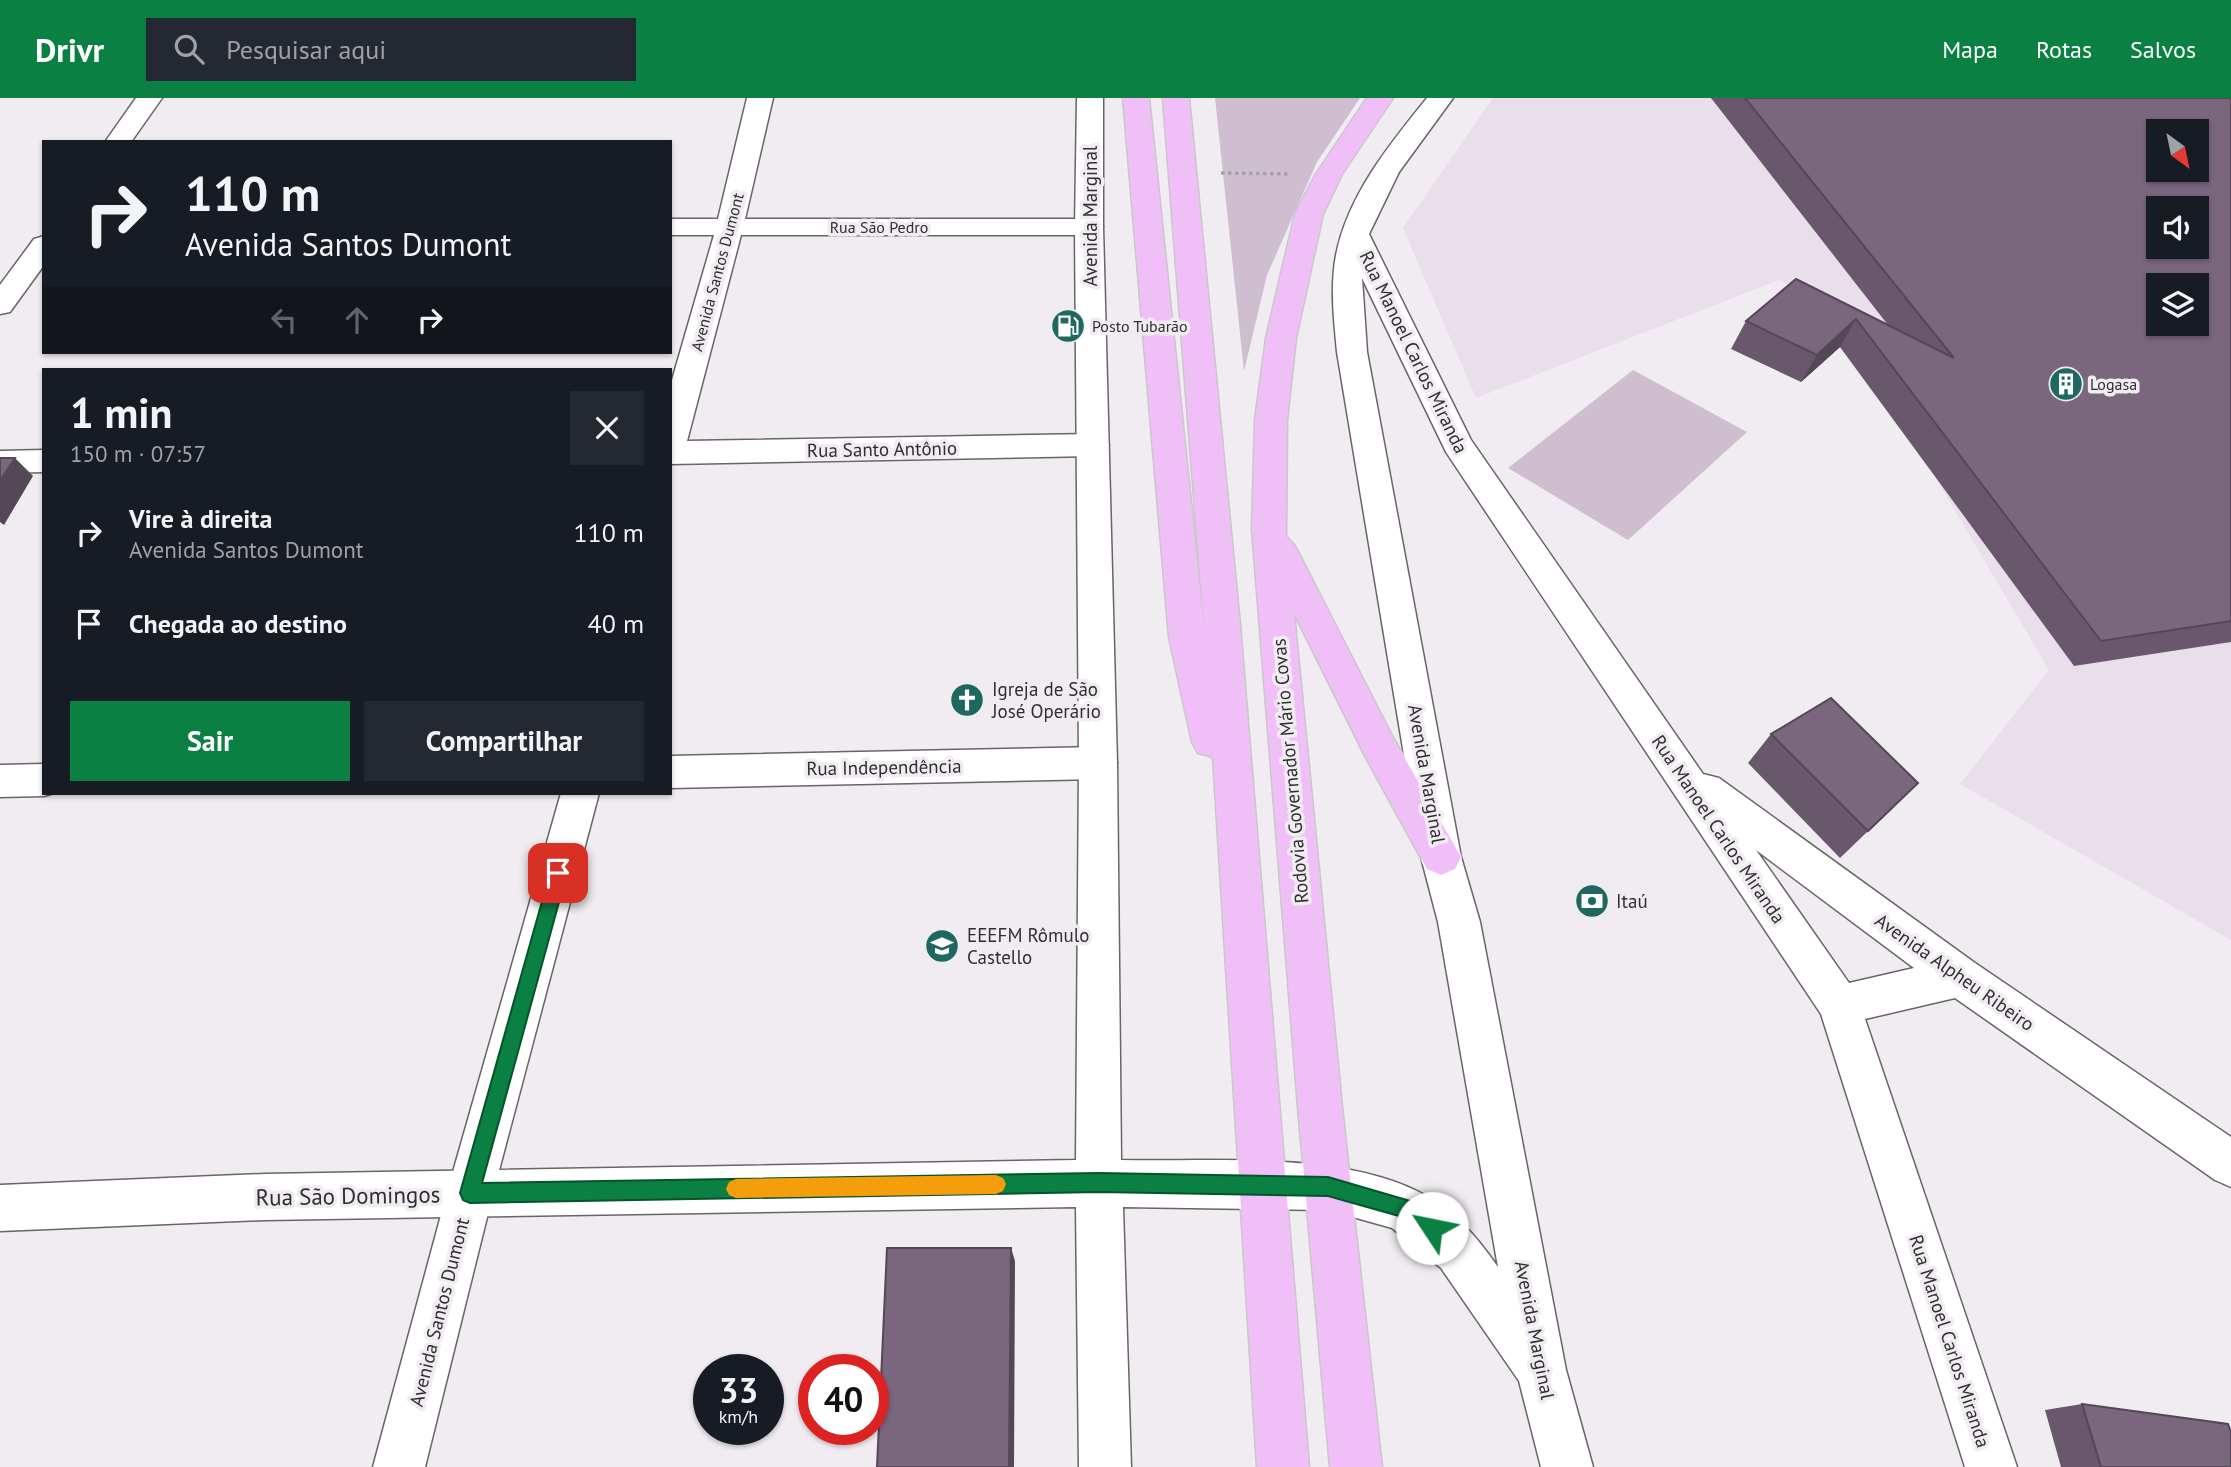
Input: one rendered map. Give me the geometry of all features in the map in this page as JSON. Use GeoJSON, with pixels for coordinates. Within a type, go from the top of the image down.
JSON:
{"type":"FeatureCollection","features":[{"type":"Feature","properties":{"kind":"main road"},"geometry":{"type":"LineString","coordinates":[[1136,98],[1187,637],[1237,852]]}},
{"type":"Feature","properties":{"kind":"main road"},"geometry":{"type":"LineString","coordinates":[[1176,98],[1222,625],[1283,1467]]}},
{"type":"Feature","properties":{"kind":"main road","name":"Rodovia Governador Mário Covas"},"geometry":{"type":"LineString","coordinates":[[1356,1467],[1269,528],[1271,420],[1282,338],[1309,214],[1329,174],[1380,98]]}},
{"type":"Feature","properties":{"kind":"main road"},"geometry":{"type":"LineString","coordinates":[[1269,528],[1378,744],[1441,858]]}},
{"type":"Feature","properties":{"kind":"street"},"geometry":{"type":"LineString","coordinates":[[119,140],[149,98]]}},
{"type":"Feature","properties":{"kind":"street","name":"Avenida Santos Dumont"},"geometry":{"type":"LineString","coordinates":[[672,437],[730,226],[760,98]]}},
{"type":"Feature","properties":{"kind":"street","name":"Avenida Marginal"},"geometry":{"type":"LineString","coordinates":[[1090,98],[1089,227],[1098,763],[1099,1183],[1105,1467]]}},
{"type":"Feature","properties":{"kind":"street","name":"Avenida Marginal"},"geometry":{"type":"LineString","coordinates":[[1440,98],[1411,134],[1381,180],[1355,233],[1347,299],[1352,352],[1441,858],[1459,922],[1541,1370],[1567,1467]]}},
{"type":"Feature","properties":{"kind":"street","name":"Rua São Pedro"},"geometry":{"type":"LineString","coordinates":[[672,227],[1089,227]]}},
{"type":"Feature","properties":{"kind":"street","name":"Rua Manoel Carlos Miranda"},"geometry":{"type":"LineString","coordinates":[[1355,233],[1457,443],[1839,1005],[1991,1467]]}},
{"type":"Feature","properties":{"kind":"street"},"geometry":{"type":"LineString","coordinates":[[0,305],[42,249]]}},
{"type":"Feature","properties":{"kind":"street","name":"Rua Santo Antônio"},"geometry":{"type":"LineString","coordinates":[[672,453],[1093,445]]}},
{"type":"Feature","properties":{"kind":"street"},"geometry":{"type":"LineString","coordinates":[[0,462],[42,461]]}},
{"type":"Feature","properties":{"kind":"street","name":"Rua Independência"},"geometry":{"type":"LineString","coordinates":[[672,772],[1098,763]]}},
{"type":"Feature","properties":{"kind":"street","name":"Avenida Alpheu Ribeiro"},"geometry":{"type":"LineString","coordinates":[[1683,774],[1960,977],[2231,1164]]}},
{"type":"Feature","properties":{"kind":"street"},"geometry":{"type":"LineString","coordinates":[[0,781],[42,780]]}},
{"type":"Feature","properties":{"kind":"street","name":"Avenida Santos Dumont"},"geometry":{"type":"LineString","coordinates":[[399,1467],[470,1193],[579,795]]}},
{"type":"Feature","properties":{"kind":"street"},"geometry":{"type":"LineString","coordinates":[[1839,1005],[1960,977]]}},
{"type":"Feature","properties":{"kind":"street","name":"Rua São Domingos"},"geometry":{"type":"LineString","coordinates":[[0,1208],[265,1197],[1099,1183],[1328,1187],[1403,1208],[1432,1228],[1458,1251],[1541,1370]]}},
{"type":"Feature","properties":{"kind":"path"},"geometry":{"type":"LineString","coordinates":[[1183,169],[1223,174],[1329,174]]}},
{"type":"Feature","properties":{"kind":"shaded area"},"geometry":{"type":"Polygon","coordinates":[[[1215,98],[1360,98],[1317,162],[1267,275],[1244,371],[1215,98]]]}},
{"type":"Feature","properties":{"kind":"shaded area"},"geometry":{"type":"Polygon","coordinates":[[[1493,98],[2231,98],[2231,940],[1960,784],[2049,670],[1836,309],[1779,280],[1476,398],[1403,228],[1493,98]]]}},
{"type":"Feature","properties":{"kind":"shaded area"},"geometry":{"type":"Polygon","coordinates":[[[1633,370],[1747,432],[1628,540],[1508,468],[1633,370]]]}},
{"type":"Feature","properties":{"kind":"building","name":"Logasa"},"geometry":{"type":"Polygon","coordinates":[[[1745,98],[2231,98],[2231,621],[2101,641],[1856,319],[1817,355],[1746,321],[1796,279],[1954,358],[1745,98]]]}},
{"type":"Feature","properties":{"kind":"building"},"geometry":{"type":"Polygon","coordinates":[[[0,458],[15,458],[0,481],[0,458]]]}},
{"type":"Feature","properties":{"kind":"building"},"geometry":{"type":"Polygon","coordinates":[[[1831,698],[1918,783],[1868,831],[1771,734],[1831,698]]]}},
{"type":"Feature","properties":{"kind":"building"},"geometry":{"type":"Polygon","coordinates":[[[887,1248],[1011,1248],[1009,1467],[877,1467],[878,1445],[889,1445],[889,1354],[882,1354],[887,1248]]]}},
{"type":"Feature","properties":{"kind":"building"},"geometry":{"type":"Polygon","coordinates":[[[2082,1404],[2228,1424],[2231,1432],[2231,1467],[2101,1467],[2082,1404]]]}},
{"type":"Feature","properties":{"kind":"slow traffic"},"geometry":{"type":"LineString","coordinates":[[736,1189],[996,1184]]}},
{"type":"Feature","properties":{"kind":"place","name":"Posto Tubarão"},"geometry":{"type":"Point","coordinates":[1068,326]}},
{"type":"Feature","properties":{"kind":"place","name":"Logasa"},"geometry":{"type":"Point","coordinates":[2066,384]}},
{"type":"Feature","properties":{"kind":"place","name":"Igreja de São José Operário"},"geometry":{"type":"Point","coordinates":[967,700]}},
{"type":"Feature","properties":{"kind":"place","name":"Itaú"},"geometry":{"type":"Point","coordinates":[1592,901]}},
{"type":"Feature","properties":{"kind":"place","name":"EEEFM Rômulo Castello"},"geometry":{"type":"Point","coordinates":[942,946]}},
{"type":"Feature","properties":{"kind":"route"},"geometry":{"type":"LineString","coordinates":[[558,873],[470,1193],[1099,1183],[1328,1187],[1403,1208],[1432,1228]]}}]}
